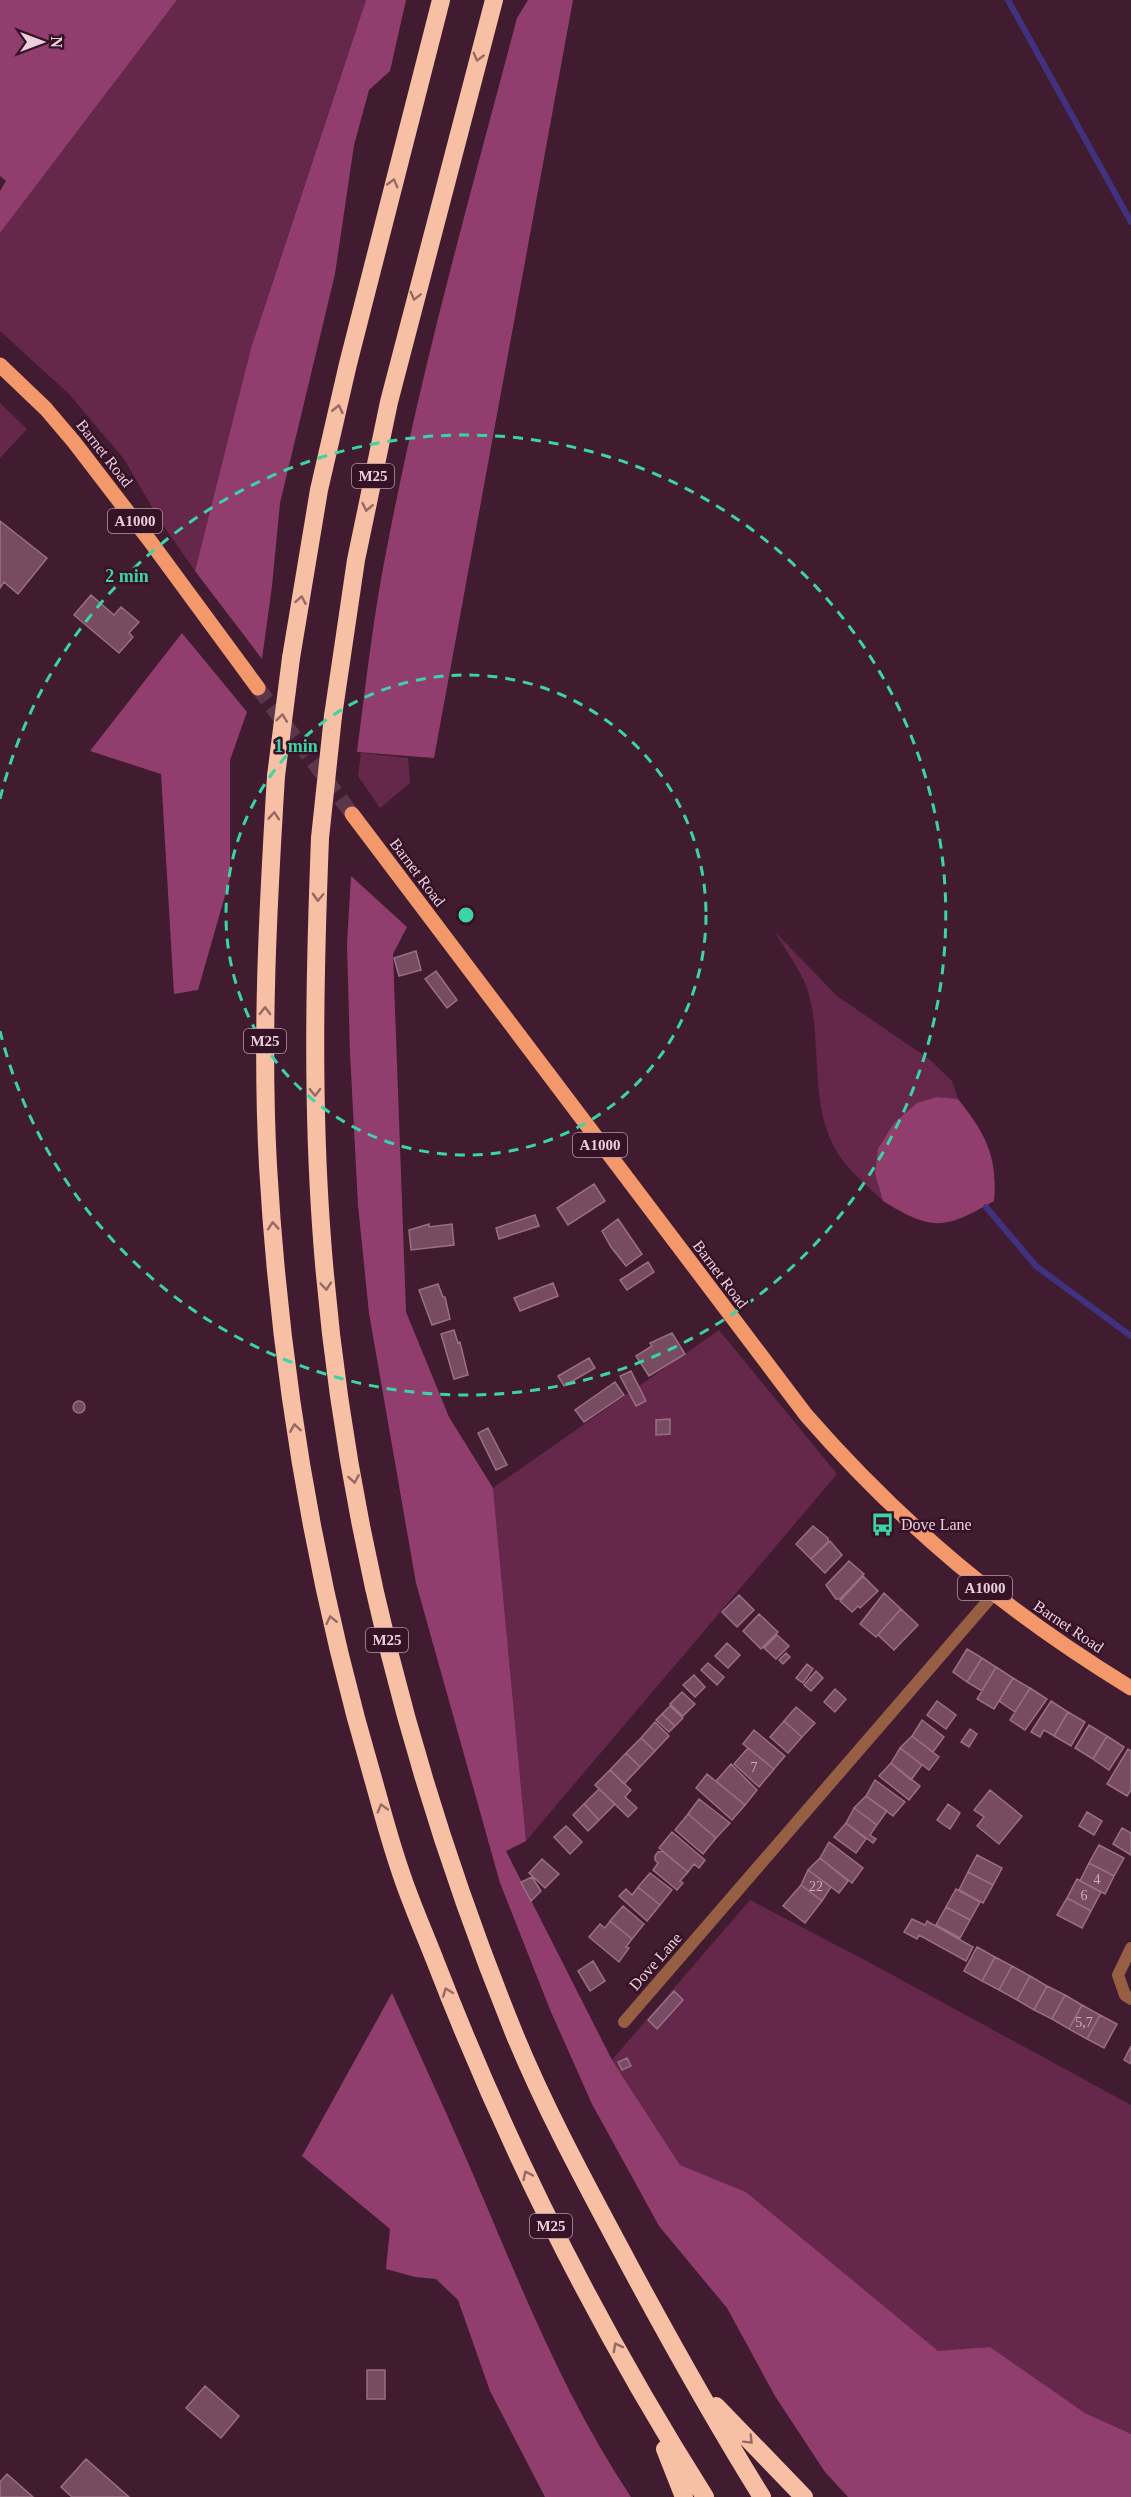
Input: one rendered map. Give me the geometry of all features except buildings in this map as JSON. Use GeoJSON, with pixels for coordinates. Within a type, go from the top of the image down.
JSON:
{"type":"FeatureCollection","features":[{"type":"Feature","properties":{"kind":"highway","name":"M25"},"geometry":{"type":"LineString","coordinates":[[441,0],[340,398],[319,490],[291,658],[276,776],[267,918],[265,1048],[268,1165],[279,1306],[294,1420],[313,1535],[334,1634],[354,1716],[400,1870],[468,2046],[547,2218],[645,2399],[705,2497]]}},
{"type":"Feature","properties":{"kind":"highway","name":"M25"},"geometry":{"type":"LineString","coordinates":[[494,0],[389,402],[356,561],[333,716],[320,838],[314,1015],[316,1153],[330,1320],[344,1424],[368,1557],[393,1665],[437,1820],[471,1920],[516,2036],[572,2159],[693,2384],[762,2497]]}},
{"type":"Feature","properties":{"kind":"highway","name":"M25"},"geometry":{"type":"LineString","coordinates":[[693,2384],[804,2497]]}},
{"type":"Feature","properties":{"kind":"highway","name":"M25"},"geometry":{"type":"LineString","coordinates":[[645,2399],[684,2497]]}},
{"type":"Feature","properties":{"kind":"main road","name":"Barnet Road"},"geometry":{"type":"LineString","coordinates":[[0,365],[46,409],[74,442],[258,688]]}},
{"type":"Feature","properties":{"kind":"main road","name":"Barnet Road"},"geometry":{"type":"LineString","coordinates":[[352,814],[806,1415],[854,1471],[921,1535],[993,1595],[1077,1655],[1131,1688]]}},
{"type":"Feature","properties":{"kind":"street","name":"Dove Lane"},"geometry":{"type":"LineString","coordinates":[[624,2022],[993,1595]]}},
{"type":"Feature","properties":{"kind":"street"},"geometry":{"type":"LineString","coordinates":[[1128,1997],[1118,1975],[1131,1948]]}},
{"type":"Feature","properties":{"kind":"shaded area"},"geometry":{"type":"Polygon","coordinates":[[[0,0],[177,0],[0,233],[0,191],[6,181],[0,176],[0,0]]]}},
{"type":"Feature","properties":{"kind":"shaded area"},"geometry":{"type":"Polygon","coordinates":[[[177,0],[366,0],[251,348],[195,571],[160,521],[124,459],[69,394],[0,331],[0,233],[177,0]]]}},
{"type":"Feature","properties":{"kind":"shaded area"},"geometry":{"type":"Polygon","coordinates":[[[366,0],[406,0],[390,71],[369,90],[354,145],[335,274],[280,503],[262,659],[195,571],[251,348],[366,0]]]}},
{"type":"Feature","properties":{"kind":"shaded area"},"geometry":{"type":"Polygon","coordinates":[[[528,0],[573,0],[434,758],[357,752],[383,568],[416,410],[517,18],[528,0]]]}},
{"type":"Feature","properties":{"kind":"shaded area"},"geometry":{"type":"Polygon","coordinates":[[[0,403],[27,429],[0,458],[0,403]]]}},
{"type":"Feature","properties":{"kind":"shaded area"},"geometry":{"type":"Polygon","coordinates":[[[182,633],[247,712],[230,760],[230,878],[198,990],[174,994],[161,774],[90,751],[182,633]]]}},
{"type":"Feature","properties":{"kind":"shaded area"},"geometry":{"type":"Polygon","coordinates":[[[361,753],[408,758],[410,783],[380,808],[358,776],[361,753]]]}},
{"type":"Feature","properties":{"kind":"shaded area"},"geometry":{"type":"Polygon","coordinates":[[[351,876],[407,927],[393,954],[406,1312],[449,1417],[493,1488],[526,1841],[506,1851],[612,2060],[680,2165],[746,2192],[938,2351],[990,2347],[1085,2413],[1131,2434],[1131,2497],[848,2497],[825,2472],[775,2396],[727,2308],[659,2226],[592,2104],[551,2012],[500,1883],[416,1583],[369,1313],[358,1205],[347,944],[351,876]]]}},
{"type":"Feature","properties":{"kind":"shaded area"},"geometry":{"type":"Polygon","coordinates":[[[775,932],[837,996],[929,1059],[952,1081],[958,1099],[937,1097],[875,1174],[883,1201],[848,1167],[832,1142],[824,1122],[820,1100],[815,1032],[807,988],[775,932]]]}},
{"type":"Feature","properties":{"kind":"shaded area"},"geometry":{"type":"Polygon","coordinates":[[[937,1097],[958,1099],[976,1123],[988,1146],[995,1185],[994,1201],[963,1217],[939,1223],[915,1218],[883,1201],[875,1174],[878,1149],[894,1123],[917,1103],[937,1097]]]}},
{"type":"Feature","properties":{"kind":"shaded area"},"geometry":{"type":"Polygon","coordinates":[[[719,1330],[837,1474],[526,1841],[493,1488],[719,1330]]]}},
{"type":"Feature","properties":{"kind":"shaded area"},"geometry":{"type":"Polygon","coordinates":[[[750,1900],[1131,2105],[1131,2434],[1085,2413],[990,2347],[938,2352],[746,2192],[680,2165],[612,2060],[750,1900]]]}},
{"type":"Feature","properties":{"kind":"shaded area"},"geometry":{"type":"Polygon","coordinates":[[[392,1993],[550,2352],[588,2426],[631,2497],[545,2497],[490,2391],[458,2300],[436,2279],[415,2277],[386,2269],[390,2229],[302,2156],[392,1993]]]}},
{"type":"Feature","properties":{"kind":"waterway"},"geometry":{"type":"LineString","coordinates":[[1008,0],[1131,222]]}},
{"type":"Feature","properties":{"kind":"waterway"},"geometry":{"type":"LineString","coordinates":[[986,1207],[1036,1266],[1131,1336]]}},
{"type":"Feature","properties":{"kind":"tunnel"},"geometry":{"type":"LineString","coordinates":[[258,688],[352,814]]}},
{"type":"Feature","properties":{"kind":"place","name":"Dove Lane"},"geometry":{"type":"Point","coordinates":[883,1524]}}]}
